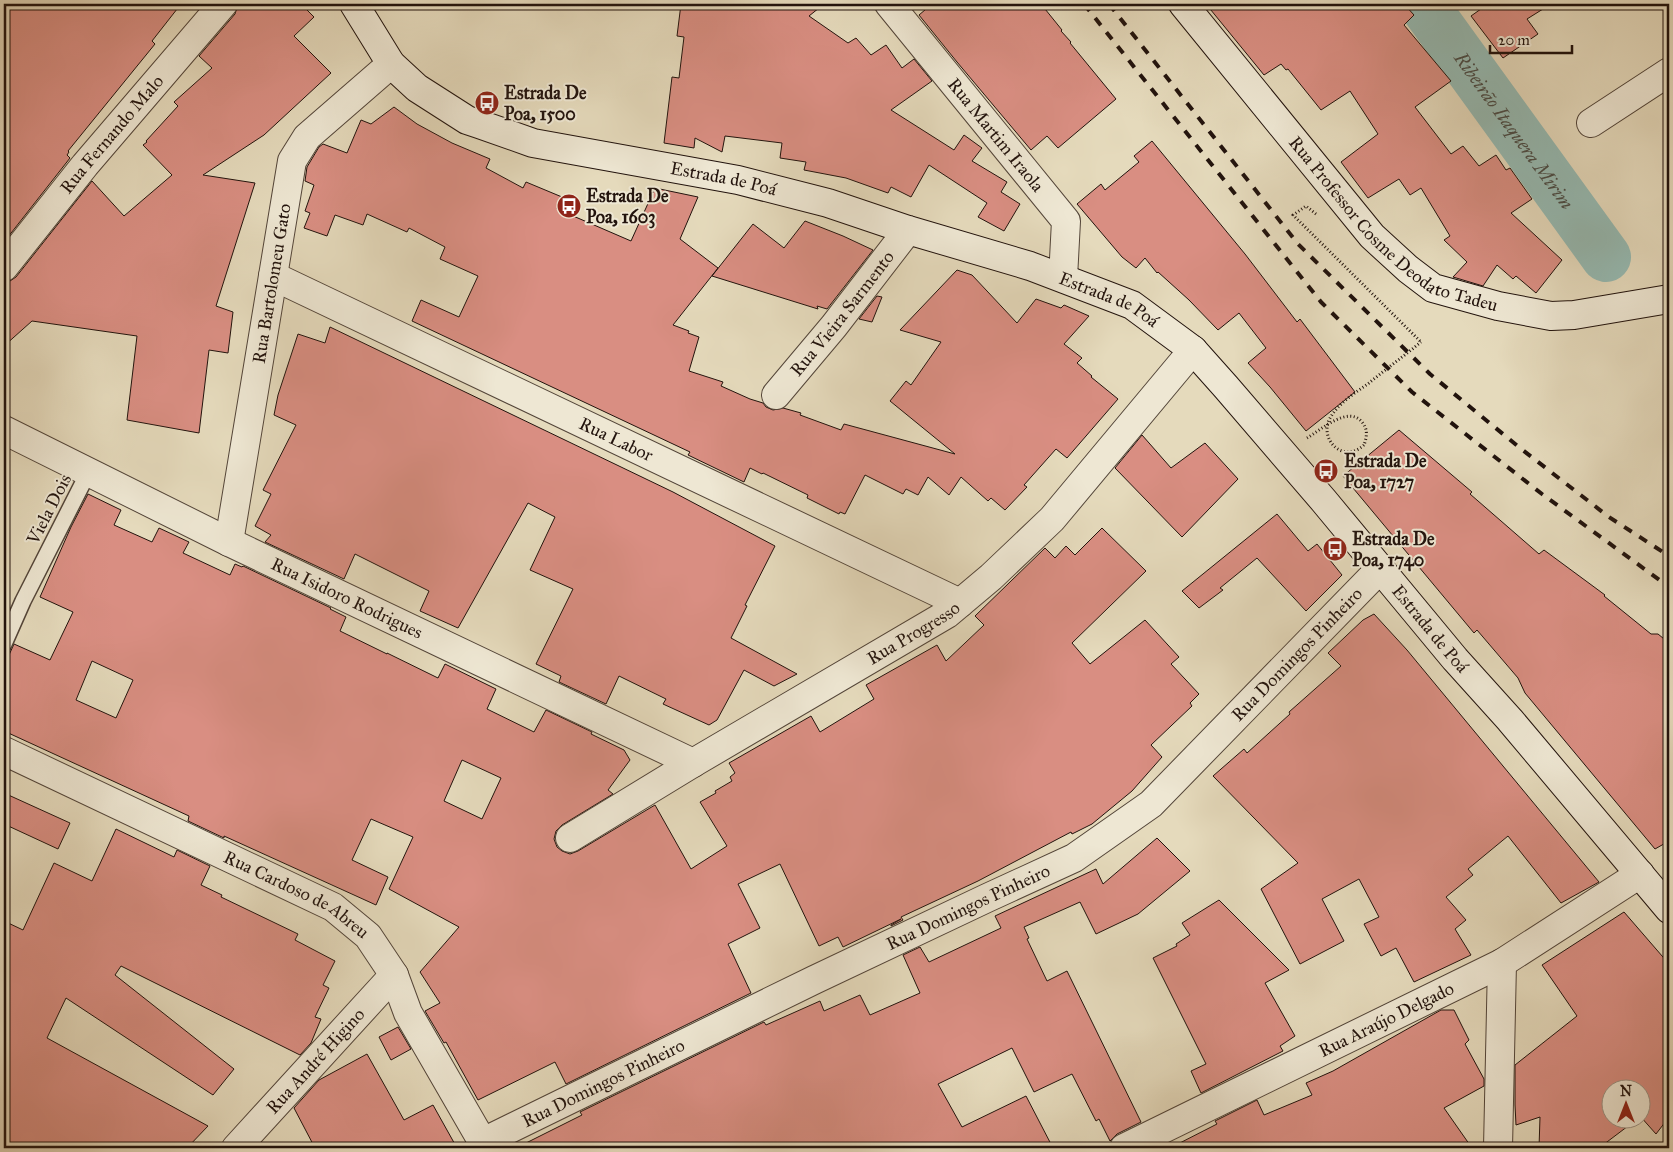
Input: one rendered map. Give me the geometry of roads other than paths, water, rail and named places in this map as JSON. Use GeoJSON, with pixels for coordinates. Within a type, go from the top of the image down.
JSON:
{"type":"FeatureCollection","features":[{"type":"Feature","properties":{"kind":"street","name":"Rua Fernando Malo"},"geometry":{"type":"LineString","coordinates":[[4,267],[85,166],[223,4]]}},
{"type":"Feature","properties":{"kind":"street","name":"Estrada de Poá"},"geometry":{"type":"LineString","coordinates":[[354,4],[391,64],[417,88],[468,120],[533,143],[738,180],[828,203],[908,230],[1030,266],[1132,304],[1193,350],[1283,452],[1454,658],[1510,720],[1669,909]]}},
{"type":"Feature","properties":{"kind":"street","name":"Rua Martim Iraola"},"geometry":{"type":"LineString","coordinates":[[889,4],[1066,222],[1063,278]]}},
{"type":"Feature","properties":{"kind":"street","name":"Rua Professor Cosme Deodato Tadeu"},"geometry":{"type":"LineString","coordinates":[[1183,4],[1372,236],[1408,269],[1433,288],[1498,306],[1551,316],[1574,315],[1669,299]]}},
{"type":"Feature","properties":{"kind":"street","name":"Rua Bartolomeu Gato"},"geometry":{"type":"LineString","coordinates":[[229,542],[292,161],[307,138],[391,64]]}},
{"type":"Feature","properties":{"kind":"street"},"geometry":{"type":"LineString","coordinates":[[1591,123],[1669,72]]}},
{"type":"Feature","properties":{"kind":"street","name":"Rua Vieira Sarmento"},"geometry":{"type":"LineString","coordinates":[[776,396],[834,326],[908,230]]}},
{"type":"Feature","properties":{"kind":"street","name":"Rua Labor"},"geometry":{"type":"LineString","coordinates":[[273,276],[960,604]]}},
{"type":"Feature","properties":{"kind":"street","name":"Rua Progresso"},"geometry":{"type":"LineString","coordinates":[[570,838],[693,763],[947,614],[960,604],[1052,518],[1193,350]]}},
{"type":"Feature","properties":{"kind":"street","name":"Rua Isidoro Rodrigues"},"geometry":{"type":"LineString","coordinates":[[4,430],[229,542],[693,763]]}},
{"type":"Feature","properties":{"kind":"street","name":"Rua Domingos Pinheiro"},"geometry":{"type":"LineString","coordinates":[[484,1145],[814,980],[1074,858],[1152,804],[1380,570]]}},
{"type":"Feature","properties":{"kind":"street","name":"Rua Cardoso de Abreu"},"geometry":{"type":"LineString","coordinates":[[4,750],[333,907],[368,936],[394,975],[408,1013],[484,1145]]}},
{"type":"Feature","properties":{"kind":"street","name":"Rua Araújo Delgado"},"geometry":{"type":"LineString","coordinates":[[1124,1148],[1502,963],[1640,874]]}},
{"type":"Feature","properties":{"kind":"street"},"geometry":{"type":"LineString","coordinates":[[1498,1148],[1502,963]]}},
{"type":"Feature","properties":{"kind":"street","name":"Rua André Higino"},"geometry":{"type":"LineString","coordinates":[[236,1148],[394,975]]}},
{"type":"Feature","properties":{"kind":"lane","name":"Viela Dois"},"geometry":{"type":"LineString","coordinates":[[4,644],[23,601],[89,471]]}},
{"type":"Feature","properties":{"kind":"waterway","name":"Ribeirão Itaquera Mirim"},"geometry":{"type":"LineString","coordinates":[[1423,4],[1606,257]]}},
{"type":"Feature","properties":{"kind":"railway"},"geometry":{"type":"LineString","coordinates":[[1084,4],[1321,302],[1412,392],[1542,494],[1669,587]]}},
{"type":"Feature","properties":{"kind":"railway"},"geometry":{"type":"LineString","coordinates":[[1109,4],[1298,244],[1430,374],[1520,448],[1609,517],[1669,556]]}},
{"type":"Feature","properties":{"kind":"place","name":"Estrada De Poa, 1500"},"geometry":{"type":"Point","coordinates":[487,103]}},
{"type":"Feature","properties":{"kind":"place","name":"Estrada De Poa, 1603"},"geometry":{"type":"Point","coordinates":[569,206]}},
{"type":"Feature","properties":{"kind":"place","name":"Estrada De Poa, 1727"},"geometry":{"type":"Point","coordinates":[1326,471]}},
{"type":"Feature","properties":{"kind":"place","name":"Estrada De Poa, 1740"},"geometry":{"type":"Point","coordinates":[1335,549]}}]}
